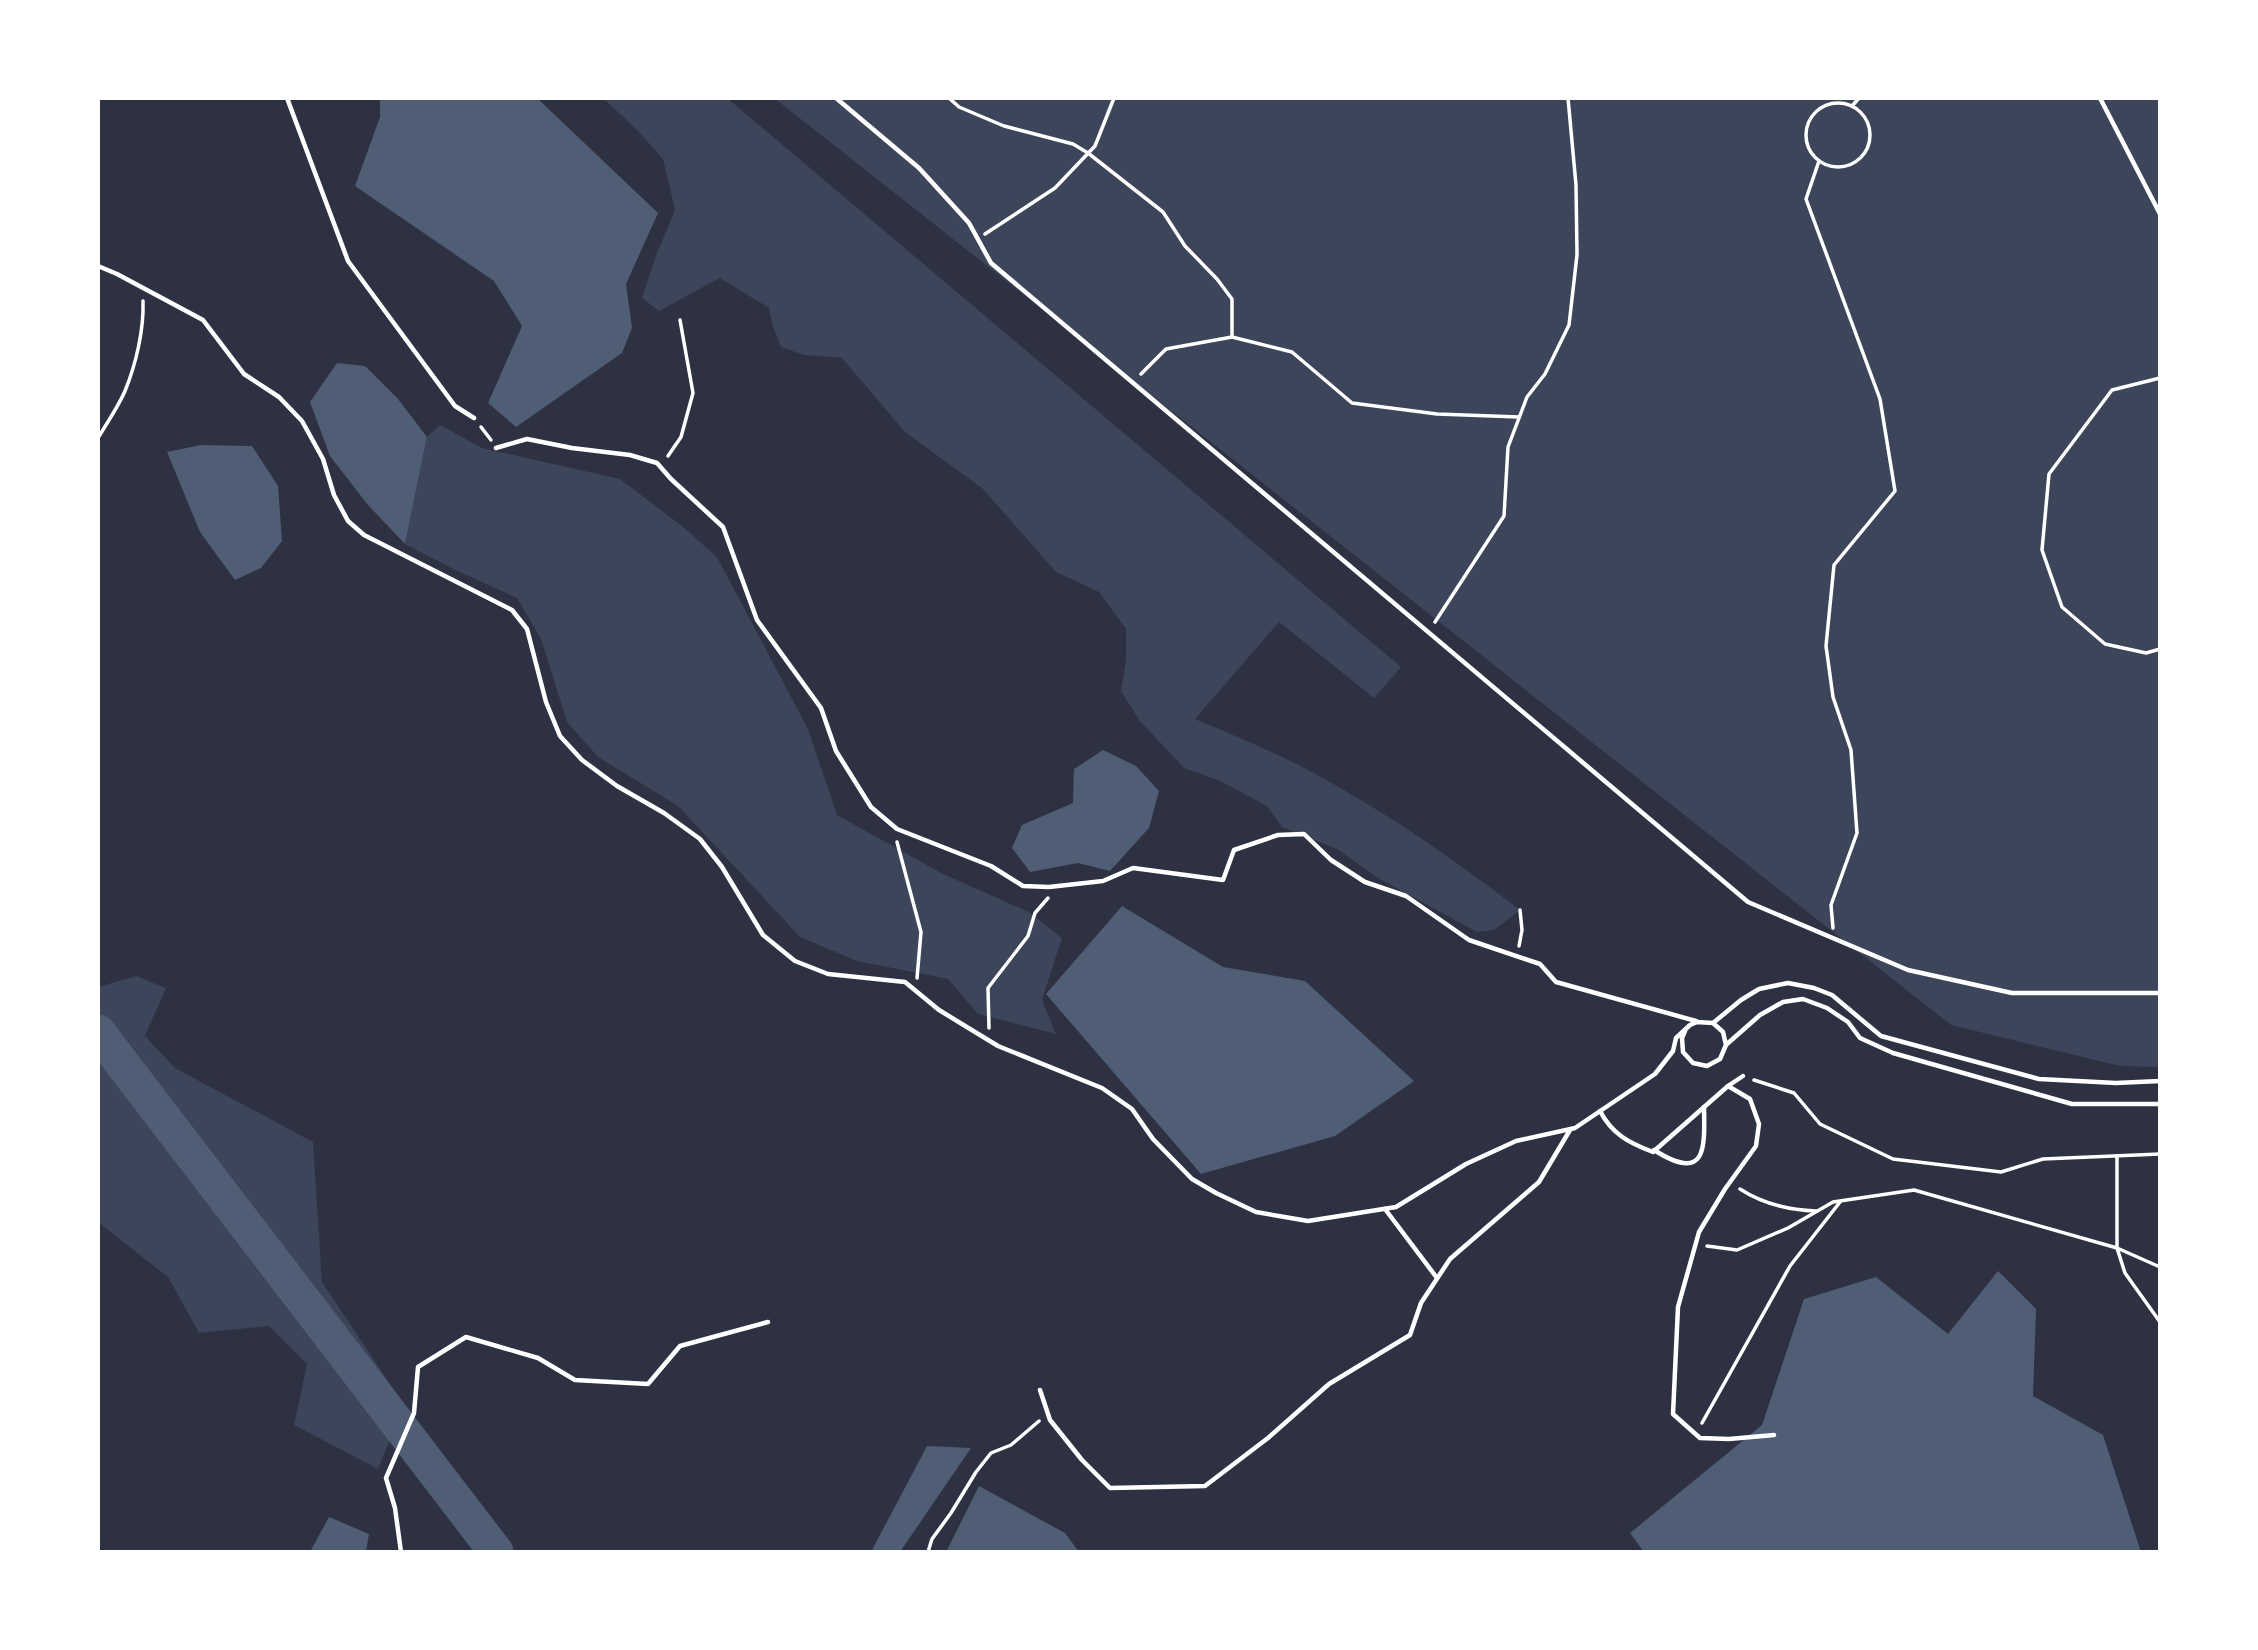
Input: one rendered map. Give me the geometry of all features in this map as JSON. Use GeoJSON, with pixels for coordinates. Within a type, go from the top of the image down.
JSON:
{"type":"FeatureCollection","features":[{"type":"Feature","properties":{"kind":"lane"},"geometry":{"type":"LineString","coordinates":[[287,98],[348,261],[455,406],[474,418]]}},
{"type":"Feature","properties":{"kind":"lane"},"geometry":{"type":"LineString","coordinates":[[836,98],[919,167],[969,223],[991,263],[1748,902],[1908,970],[2012,993],[2160,993]]}},
{"type":"Feature","properties":{"kind":"lane"},"geometry":{"type":"LineString","coordinates":[[2100,98],[2160,214]]}},
{"type":"Feature","properties":{"kind":"lane"},"geometry":{"type":"LineString","coordinates":[[98,266],[203,320],[244,374],[278,397],[302,421],[323,459],[334,495],[348,521],[363,535],[512,610],[527,629],[546,702],[560,736],[583,760],[617,786],[664,813],[700,839],[722,867],[763,935],[795,961],[828,974],[905,982],[940,1010],[990,1041],[1102,1088],[1132,1109],[1153,1139],[1192,1179],[1256,1212],[1308,1222],[1396,1207],[1466,1164],[1516,1141],[1570,1129],[1600,1111],[1656,1074],[1674,1051],[1676,1038],[1697,1022]]}},
{"type":"Feature","properties":{"kind":"lane"},"geometry":{"type":"LineString","coordinates":[[496,448],[527,439],[630,455],[657,463],[723,527],[757,620],[821,708],[836,751],[871,807],[897,829],[991,866],[1023,887],[1102,881],[1133,868],[1223,880],[1234,850],[1278,835],[1304,834],[1331,860],[1365,882],[1406,896],[1469,940],[1540,964],[1556,982],[1697,1022],[1713,1023],[1723,1032],[1726,1045]]}},
{"type":"Feature","properties":{"kind":"lane"},"geometry":{"type":"LineString","coordinates":[[1713,1023],[1759,989],[1788,983],[1832,995],[1881,1035],[2039,1079],[2116,1083],[2160,1081]]}},
{"type":"Feature","properties":{"kind":"lane"},"geometry":{"type":"LineString","coordinates":[[1685,1031],[1681,1045],[1687,1058],[1693,1063],[1707,1066],[1720,1059],[1726,1045],[1760,1015],[1783,1002],[1803,999],[1827,1008],[1848,1022],[1860,1038],[1893,1053],[2072,1104],[2160,1104]]}},
{"type":"Feature","properties":{"kind":"lane"},"geometry":{"type":"LineString","coordinates":[[1600,1111],[1607,1124],[1620,1136],[1653,1152],[1703,1107],[1743,1076]]}},
{"type":"Feature","properties":{"kind":"lane"},"geometry":{"type":"LineString","coordinates":[[1728,1086],[1751,1099],[1759,1124],[1756,1146],[1699,1232],[1678,1307],[1673,1414],[1700,1438],[1729,1439],[1774,1435]]}},
{"type":"Feature","properties":{"kind":"lane"},"geometry":{"type":"LineString","coordinates":[[1654,1150],[1678,1163],[1695,1162],[1704,1150],[1703,1107]]}},
{"type":"Feature","properties":{"kind":"lane"},"geometry":{"type":"LineString","coordinates":[[1040,1390],[1050,1420],[1082,1460],[1110,1488],[1205,1486],[1268,1438],[1329,1384],[1410,1335],[1421,1303],[1450,1259],[1539,1182],[1570,1129]]}},
{"type":"Feature","properties":{"kind":"lane"},"geometry":{"type":"LineString","coordinates":[[1385,1209],[1437,1278]]}},
{"type":"Feature","properties":{"kind":"lane"},"geometry":{"type":"LineString","coordinates":[[401,1552],[395,1508],[386,1478],[414,1413],[418,1367],[466,1337],[538,1358],[575,1381],[648,1384],[680,1346],[768,1322]]}},
{"type":"Feature","properties":{"kind":"path"},"geometry":{"type":"LineString","coordinates":[[949,98],[959,107],[1004,126],[1073,144],[1163,212],[1185,246],[1232,299],[1232,337]]}},
{"type":"Feature","properties":{"kind":"path"},"geometry":{"type":"LineString","coordinates":[[978,239],[1055,188],[1095,146],[1114,98]]}},
{"type":"Feature","properties":{"kind":"path"},"geometry":{"type":"LineString","coordinates":[[1428,631],[1504,516],[1508,447],[1527,397],[1545,374],[1569,325],[1577,255],[1576,185],[1569,98]]}},
{"type":"Feature","properties":{"kind":"path"},"geometry":{"type":"LineString","coordinates":[[1852,106],[1859,98]]}},
{"type":"Feature","properties":{"kind":"path"},"geometry":{"type":"LineString","coordinates":[[1831,104],[1852,106],[1867,120],[1870,142],[1866,152],[1859,160],[1849,165],[1828,166],[1819,162],[1807,144],[1807,124],[1821,108],[1831,104]]}},
{"type":"Feature","properties":{"kind":"path"},"geometry":{"type":"LineString","coordinates":[[1819,162],[1806,199],[1880,400],[1895,491],[1835,565],[1826,646],[1833,697],[1851,750],[1857,833],[1830,905],[1835,939]]}},
{"type":"Feature","properties":{"kind":"path"},"geometry":{"type":"LineString","coordinates":[[98,438],[125,392],[144,315],[142,288]]}},
{"type":"Feature","properties":{"kind":"path"},"geometry":{"type":"LineString","coordinates":[[660,467],[681,437],[694,393],[680,320]]}},
{"type":"Feature","properties":{"kind":"path"},"geometry":{"type":"LineString","coordinates":[[1133,382],[1166,349],[1232,337],[1292,352],[1353,403],[1437,414],[1519,417]]}},
{"type":"Feature","properties":{"kind":"path"},"geometry":{"type":"LineString","coordinates":[[2160,379],[2112,390],[2049,474],[2042,550],[2062,607],[2105,645],[2146,653],[2160,649]]}},
{"type":"Feature","properties":{"kind":"path"},"geometry":{"type":"LineString","coordinates":[[474,418],[496,448]]}},
{"type":"Feature","properties":{"kind":"path"},"geometry":{"type":"LineString","coordinates":[[891,824],[921,932],[916,991]]}},
{"type":"Feature","properties":{"kind":"path"},"geometry":{"type":"LineString","coordinates":[[990,1041],[988,988],[1028,936],[1035,913],[1048,899],[1052,886]]}},
{"type":"Feature","properties":{"kind":"path"},"geometry":{"type":"LineString","coordinates":[[1516,956],[1522,930],[1520,910]]}},
{"type":"Feature","properties":{"kind":"path"},"geometry":{"type":"LineString","coordinates":[[1743,1076],[1794,1093],[1820,1124],[1893,1159],[2001,1172],[2043,1159],[2160,1154]]}},
{"type":"Feature","properties":{"kind":"path"},"geometry":{"type":"LineString","coordinates":[[2117,1156],[2117,1248],[2125,1273],[2160,1322]]}},
{"type":"Feature","properties":{"kind":"path"},"geometry":{"type":"LineString","coordinates":[[1730,1182],[1758,1200],[1797,1210],[1819,1211]]}},
{"type":"Feature","properties":{"kind":"path"},"geometry":{"type":"LineString","coordinates":[[1698,1240],[1704,1245],[1737,1250],[1788,1228],[1833,1202],[1914,1190],[2117,1248],[2160,1267]]}},
{"type":"Feature","properties":{"kind":"path"},"geometry":{"type":"LineString","coordinates":[[1696,1434],[1790,1266],[1841,1201]]}},
{"type":"Feature","properties":{"kind":"path"},"geometry":{"type":"LineString","coordinates":[[928,1552],[932,1539],[991,1453],[1011,1445],[1047,1412]]}},
{"type":"Feature","properties":{"kind":"shaded area"},"geometry":{"type":"Polygon","coordinates":[[[380,98],[537,98],[658,213],[626,284],[632,328],[622,353],[516,427],[488,403],[522,326],[494,281],[355,186],[380,117],[380,98]]]}},
{"type":"Feature","properties":{"kind":"shaded area"},"geometry":{"type":"Polygon","coordinates":[[[603,98],[727,98],[1401,667],[1374,698],[1279,622],[1195,719],[1280,756],[1355,796],[1427,842],[1520,910],[1494,930],[1477,932],[1378,878],[1337,849],[1282,827],[1267,806],[1220,781],[1184,768],[1139,720],[1121,691],[1126,661],[1126,629],[1099,592],[1056,572],[983,489],[905,432],[842,358],[804,355],[781,347],[769,308],[720,278],[659,311],[642,298],[675,210],[663,159],[603,98]]]}},
{"type":"Feature","properties":{"kind":"shaded area"},"geometry":{"type":"Polygon","coordinates":[[[774,98],[2160,98],[2160,1067],[2120,1066],[1951,1025],[774,98]]]}},
{"type":"Feature","properties":{"kind":"shaded area"},"geometry":{"type":"Polygon","coordinates":[[[337,363],[365,366],[398,399],[427,437],[405,544],[368,505],[330,456],[310,402],[337,363]]]}},
{"type":"Feature","properties":{"kind":"shaded area"},"geometry":{"type":"Polygon","coordinates":[[[440,425],[482,448],[620,479],[682,526],[717,557],[808,729],[837,815],[943,874],[1029,912],[1062,938],[1042,1000],[1056,1034],[978,1014],[948,979],[857,961],[800,937],[678,806],[598,757],[567,722],[541,639],[517,598],[405,544],[427,437],[440,425]]]}},
{"type":"Feature","properties":{"kind":"shaded area"},"geometry":{"type":"Polygon","coordinates":[[[201,445],[252,446],[278,486],[282,541],[261,568],[235,580],[200,532],[167,452],[201,445]]]}},
{"type":"Feature","properties":{"kind":"shaded area"},"geometry":{"type":"Polygon","coordinates":[[[1103,750],[1136,766],[1159,791],[1149,828],[1110,871],[1078,863],[1030,872],[1012,848],[1022,825],[1073,803],[1074,769],[1103,750]]]}},
{"type":"Feature","properties":{"kind":"shaded area"},"geometry":{"type":"Polygon","coordinates":[[[1122,906],[1223,967],[1305,981],[1414,1081],[1335,1136],[1201,1174],[1046,994],[1122,906]]]}},
{"type":"Feature","properties":{"kind":"shaded area"},"geometry":{"type":"Polygon","coordinates":[[[136,976],[166,988],[145,1036],[175,1068],[313,1142],[322,1282],[404,1405],[378,1469],[294,1425],[307,1364],[269,1326],[199,1333],[168,1277],[98,1222],[98,987],[136,976]]]}},
{"type":"Feature","properties":{"kind":"shaded area"},"geometry":{"type":"Polygon","coordinates":[[[1998,1271],[2036,1309],[2033,1396],[2103,1435],[2141,1552],[1644,1552],[1630,1533],[1762,1425],[1804,1299],[1876,1277],[1948,1334],[1998,1271]]]}},
{"type":"Feature","properties":{"kind":"shaded area"},"geometry":{"type":"Polygon","coordinates":[[[927,1446],[971,1448],[900,1552],[871,1552],[927,1446]]]}},
{"type":"Feature","properties":{"kind":"shaded area"},"geometry":{"type":"Polygon","coordinates":[[[979,1486],[1065,1533],[1079,1552],[946,1552],[979,1486]]]}},
{"type":"Feature","properties":{"kind":"shaded area"},"geometry":{"type":"Polygon","coordinates":[[[329,1517],[369,1534],[366,1552],[310,1552],[329,1517]]]}},
{"type":"Feature","properties":{"kind":"waterway"},"geometry":{"type":"LineString","coordinates":[[98,1032],[496,1552]]}}]}
